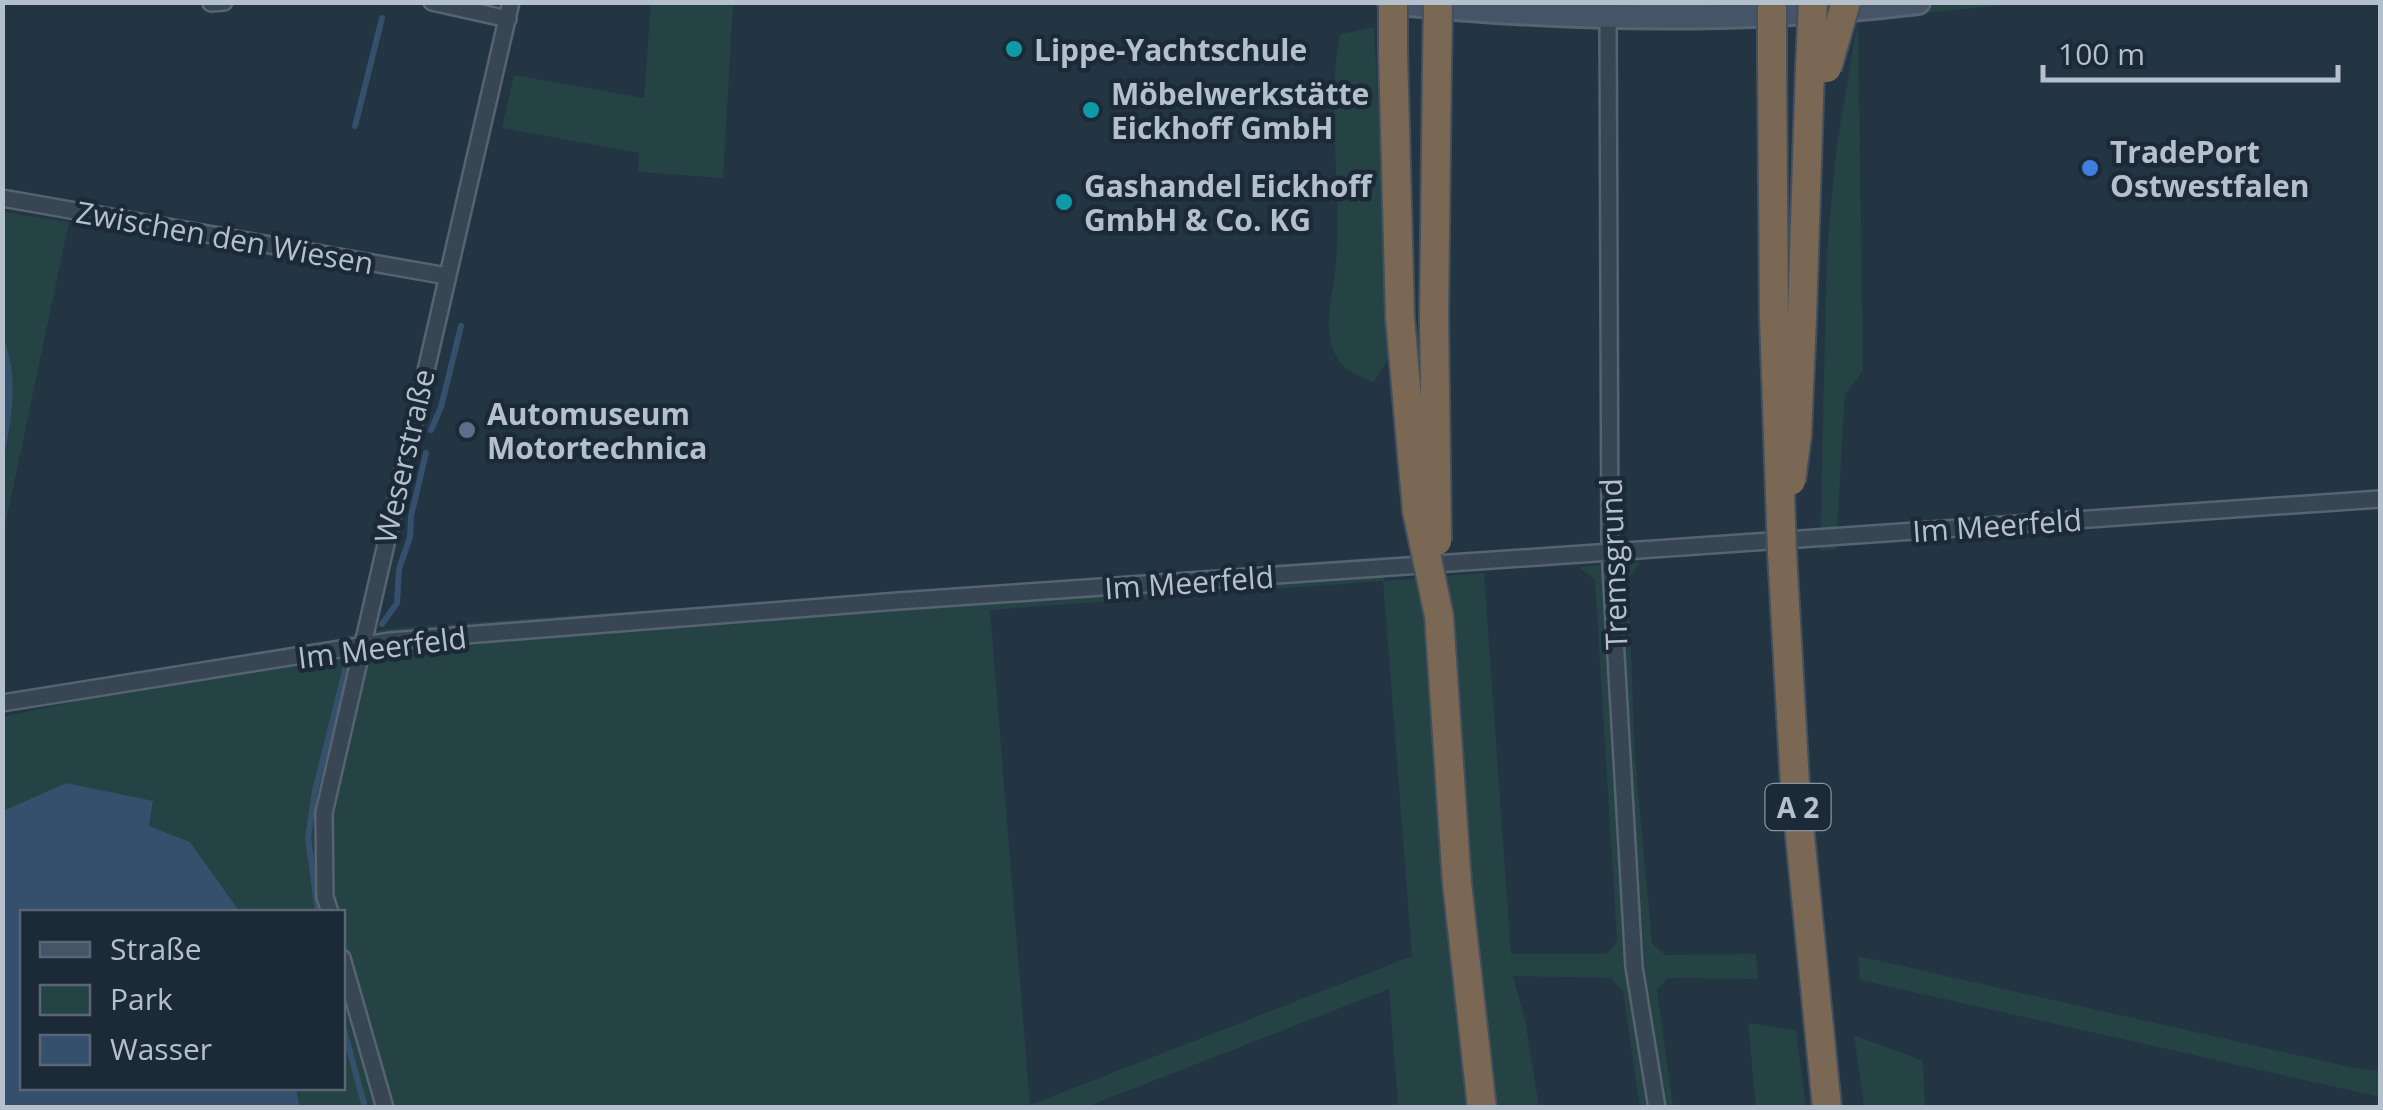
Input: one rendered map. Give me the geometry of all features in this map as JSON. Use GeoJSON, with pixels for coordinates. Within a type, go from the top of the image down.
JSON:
{"type":"FeatureCollection","features":[{"type":"Feature","properties":{"kind":"highway"},"geometry":{"type":"LineString","coordinates":[[1391,2],[1400,318],[1417,511],[1440,616]]}},
{"type":"Feature","properties":{"kind":"highway"},"geometry":{"type":"LineString","coordinates":[[1438,2],[1434,317],[1440,616],[1454,847],[1482,1108]]}},
{"type":"Feature","properties":{"kind":"highway"},"geometry":{"type":"LineString","coordinates":[[1772,2],[1772,66],[1788,317]]}},
{"type":"Feature","properties":{"kind":"highway"},"geometry":{"type":"LineString","coordinates":[[1788,317],[1819,68],[1813,2]]}},
{"type":"Feature","properties":{"kind":"highway"},"geometry":{"type":"LineString","coordinates":[[1819,68],[1846,2]]}},
{"type":"Feature","properties":{"kind":"highway","name":"A 2"},"geometry":{"type":"LineString","coordinates":[[1788,317],[1796,436],[1782,552],[1795,784],[1827,1108]]}},
{"type":"Feature","properties":{"kind":"main road"},"geometry":{"type":"LineString","coordinates":[[1391,2],[1608,18],[1870,8],[1918,2]]}},
{"type":"Feature","properties":{"kind":"street"},"geometry":{"type":"LineString","coordinates":[[211,3],[224,2]]}},
{"type":"Feature","properties":{"kind":"street"},"geometry":{"type":"LineString","coordinates":[[432,2],[509,11]]}},
{"type":"Feature","properties":{"kind":"street","name":"Weserstraße"},"geometry":{"type":"LineString","coordinates":[[329,910],[324,812],[509,11]]}},
{"type":"Feature","properties":{"kind":"street","name":"Tremsgrund"},"geometry":{"type":"LineString","coordinates":[[1608,18],[1610,550],[1634,967],[1657,1108]]}},
{"type":"Feature","properties":{"kind":"street","name":"Zwischen den Wiesen"},"geometry":{"type":"LineString","coordinates":[[2,198],[447,276]]}},
{"type":"Feature","properties":{"kind":"street","name":"Im Meerfeld"},"geometry":{"type":"LineString","coordinates":[[2,703],[390,641],[1610,550],[2380,500]]}},
{"type":"Feature","properties":{"kind":"street"},"geometry":{"type":"LineString","coordinates":[[345,969],[384,1108]]}},
{"type":"Feature","properties":{"kind":"green space"},"geometry":{"type":"Polygon","coordinates":[[[651,3],[733,3],[723,178],[638,172],[639,153],[502,128],[514,75],[644,98],[651,3]]]}},
{"type":"Feature","properties":{"kind":"green space"},"geometry":{"type":"Polygon","coordinates":[[[1865,3],[2023,3],[1858,20],[1863,371],[1845,394],[1836,549],[1820,551],[1827,250],[1836,151],[1858,19],[1865,3]]]}},
{"type":"Feature","properties":{"kind":"green space"},"geometry":{"type":"Polygon","coordinates":[[[1374,27],[1391,355],[1373,382],[1340,362],[1330,340],[1329,321],[1337,243],[1334,93],[1340,34],[1374,27]]]}},
{"type":"Feature","properties":{"kind":"green space"},"geometry":{"type":"Polygon","coordinates":[[[3,212],[69,222],[3,536],[3,212]]]}},
{"type":"Feature","properties":{"kind":"green space"},"geometry":{"type":"Polygon","coordinates":[[[1382,558],[1384,581],[1484,573],[1511,954],[1607,954],[1617,941],[1595,580],[1579,567],[1641,562],[1628,579],[1635,757],[1652,943],[1665,955],[1756,954],[1758,979],[1668,978],[1657,990],[1673,1107],[1640,1107],[1623,991],[1611,978],[1513,976],[1525,1020],[1539,1107],[1398,1107],[1389,989],[1086,1107],[263,1107],[298,1104],[296,1090],[345,1090],[345,910],[239,910],[190,842],[149,826],[153,802],[66,783],[3,811],[2,717],[91,698],[338,658],[347,635],[397,628],[1382,558]],[[1383,581],[990,610],[1030,1105],[1412,956],[1383,581]]]}},
{"type":"Feature","properties":{"kind":"green space"},"geometry":{"type":"Polygon","coordinates":[[[1858,956],[2380,1071],[2380,1097],[1860,980],[1858,956]]]}},
{"type":"Feature","properties":{"kind":"green space"},"geometry":{"type":"Polygon","coordinates":[[[1748,1023],[1796,1030],[1806,1107],[1756,1107],[1748,1023]]]}},
{"type":"Feature","properties":{"kind":"green space"},"geometry":{"type":"Polygon","coordinates":[[[1854,1035],[1923,1061],[1925,1107],[1864,1107],[1854,1035]]]}},
{"type":"Feature","properties":{"kind":"water"},"geometry":{"type":"Polygon","coordinates":[[[3,336],[12,382],[3,461],[3,336]]]}},
{"type":"Feature","properties":{"kind":"water"},"geometry":{"type":"Polygon","coordinates":[[[66,783],[153,801],[149,826],[190,842],[239,910],[20,910],[20,1090],[296,1090],[299,1105],[3,1107],[3,811],[66,783]]]}},
{"type":"Feature","properties":{"kind":"waterway"},"geometry":{"type":"LineString","coordinates":[[355,126],[382,18]]}},
{"type":"Feature","properties":{"kind":"waterway"},"geometry":{"type":"LineString","coordinates":[[431,430],[441,407],[461,326]]}},
{"type":"Feature","properties":{"kind":"waterway"},"geometry":{"type":"LineString","coordinates":[[382,624],[397,603],[399,569],[410,537],[426,453]]}},
{"type":"Feature","properties":{"kind":"waterway"},"geometry":{"type":"LineString","coordinates":[[318,910],[308,838],[315,791],[346,667]]}},
{"type":"Feature","properties":{"kind":"waterway"},"geometry":{"type":"LineString","coordinates":[[345,1033],[365,1108]]}},
{"type":"Feature","properties":{"kind":"place","name":"Lippe-Yachtschule"},"geometry":{"type":"Point","coordinates":[1014,49]}},
{"type":"Feature","properties":{"kind":"place","name":"Möbelwerkstätte Eickhoff GmbH"},"geometry":{"type":"Point","coordinates":[1091,110]}},
{"type":"Feature","properties":{"kind":"place","name":"TradePort Ostwestfalen"},"geometry":{"type":"Point","coordinates":[2090,168]}},
{"type":"Feature","properties":{"kind":"place","name":"Gashandel Eickhoff GmbH & Co. KG"},"geometry":{"type":"Point","coordinates":[1064,202]}},
{"type":"Feature","properties":{"kind":"place","name":"Automuseum Motortechnica"},"geometry":{"type":"Point","coordinates":[467,430]}}]}
